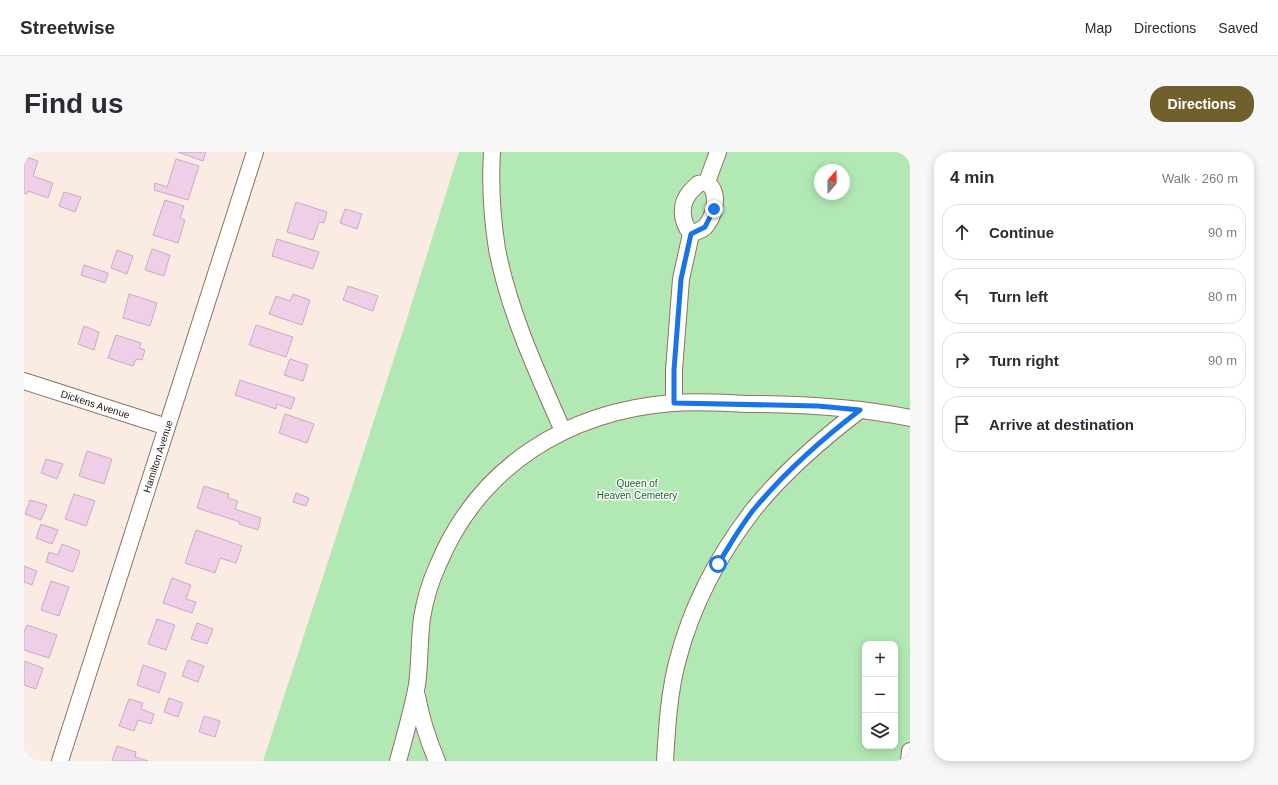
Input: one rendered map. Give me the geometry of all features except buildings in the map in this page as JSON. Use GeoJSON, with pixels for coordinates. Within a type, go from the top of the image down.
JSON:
{"type":"FeatureCollection","features":[{"type":"Feature","properties":{"kind":"street","name":"Hamilton Avenue"},"geometry":{"type":"LineString","coordinates":[[60,761],[255,152]]}},
{"type":"Feature","properties":{"kind":"street"},"geometry":{"type":"LineString","coordinates":[[492,152],[491,189],[494,230],[503,272],[511,301],[533,363],[563,431]]}},
{"type":"Feature","properties":{"kind":"street"},"geometry":{"type":"LineString","coordinates":[[708,182],[718,152]]}},
{"type":"Feature","properties":{"kind":"street"},"geometry":{"type":"LineString","coordinates":[[691,234],[685,227],[683,206],[689,193],[698,184],[708,182]]}},
{"type":"Feature","properties":{"kind":"street"},"geometry":{"type":"LineString","coordinates":[[691,234],[705,227],[714,209],[715,200],[713,190],[708,182]]}},
{"type":"Feature","properties":{"kind":"street"},"geometry":{"type":"LineString","coordinates":[[674,403],[674,370],[681,279],[691,234]]}},
{"type":"Feature","properties":{"kind":"street","name":"Dickens Avenue"},"geometry":{"type":"LineString","coordinates":[[24,381],[168,427]]}},
{"type":"Feature","properties":{"kind":"street"},"geometry":{"type":"LineString","coordinates":[[398,761],[416,688],[422,618],[428,592],[437,566],[450,538],[468,510],[487,487],[510,466],[535,447],[563,431],[610,413],[674,403],[818,406],[860,410],[910,418]]}},
{"type":"Feature","properties":{"kind":"street"},"geometry":{"type":"LineString","coordinates":[[665,761],[671,696],[677,660],[698,601],[718,564],[754,509],[781,479],[833,431],[860,410]]}},
{"type":"Feature","properties":{"kind":"street"},"geometry":{"type":"LineString","coordinates":[[416,688],[420,711],[437,761]]}},
{"type":"Feature","properties":{"kind":"street"},"geometry":{"type":"LineString","coordinates":[[909,761],[910,751]]}},
{"type":"Feature","properties":{"kind":"green space","name":"Queen of Heaven Cemetery"},"geometry":{"type":"Polygon","coordinates":[[[459,152],[910,152],[910,761],[263,761],[405,325],[459,152]]]}},
{"type":"Feature","properties":{"kind":"route"},"geometry":{"type":"LineString","coordinates":[[714,209],[711,218],[705,227],[691,234],[681,279],[674,370],[674,403],[776,404],[860,410],[833,431],[781,479],[754,509],[718,564]]}}]}
